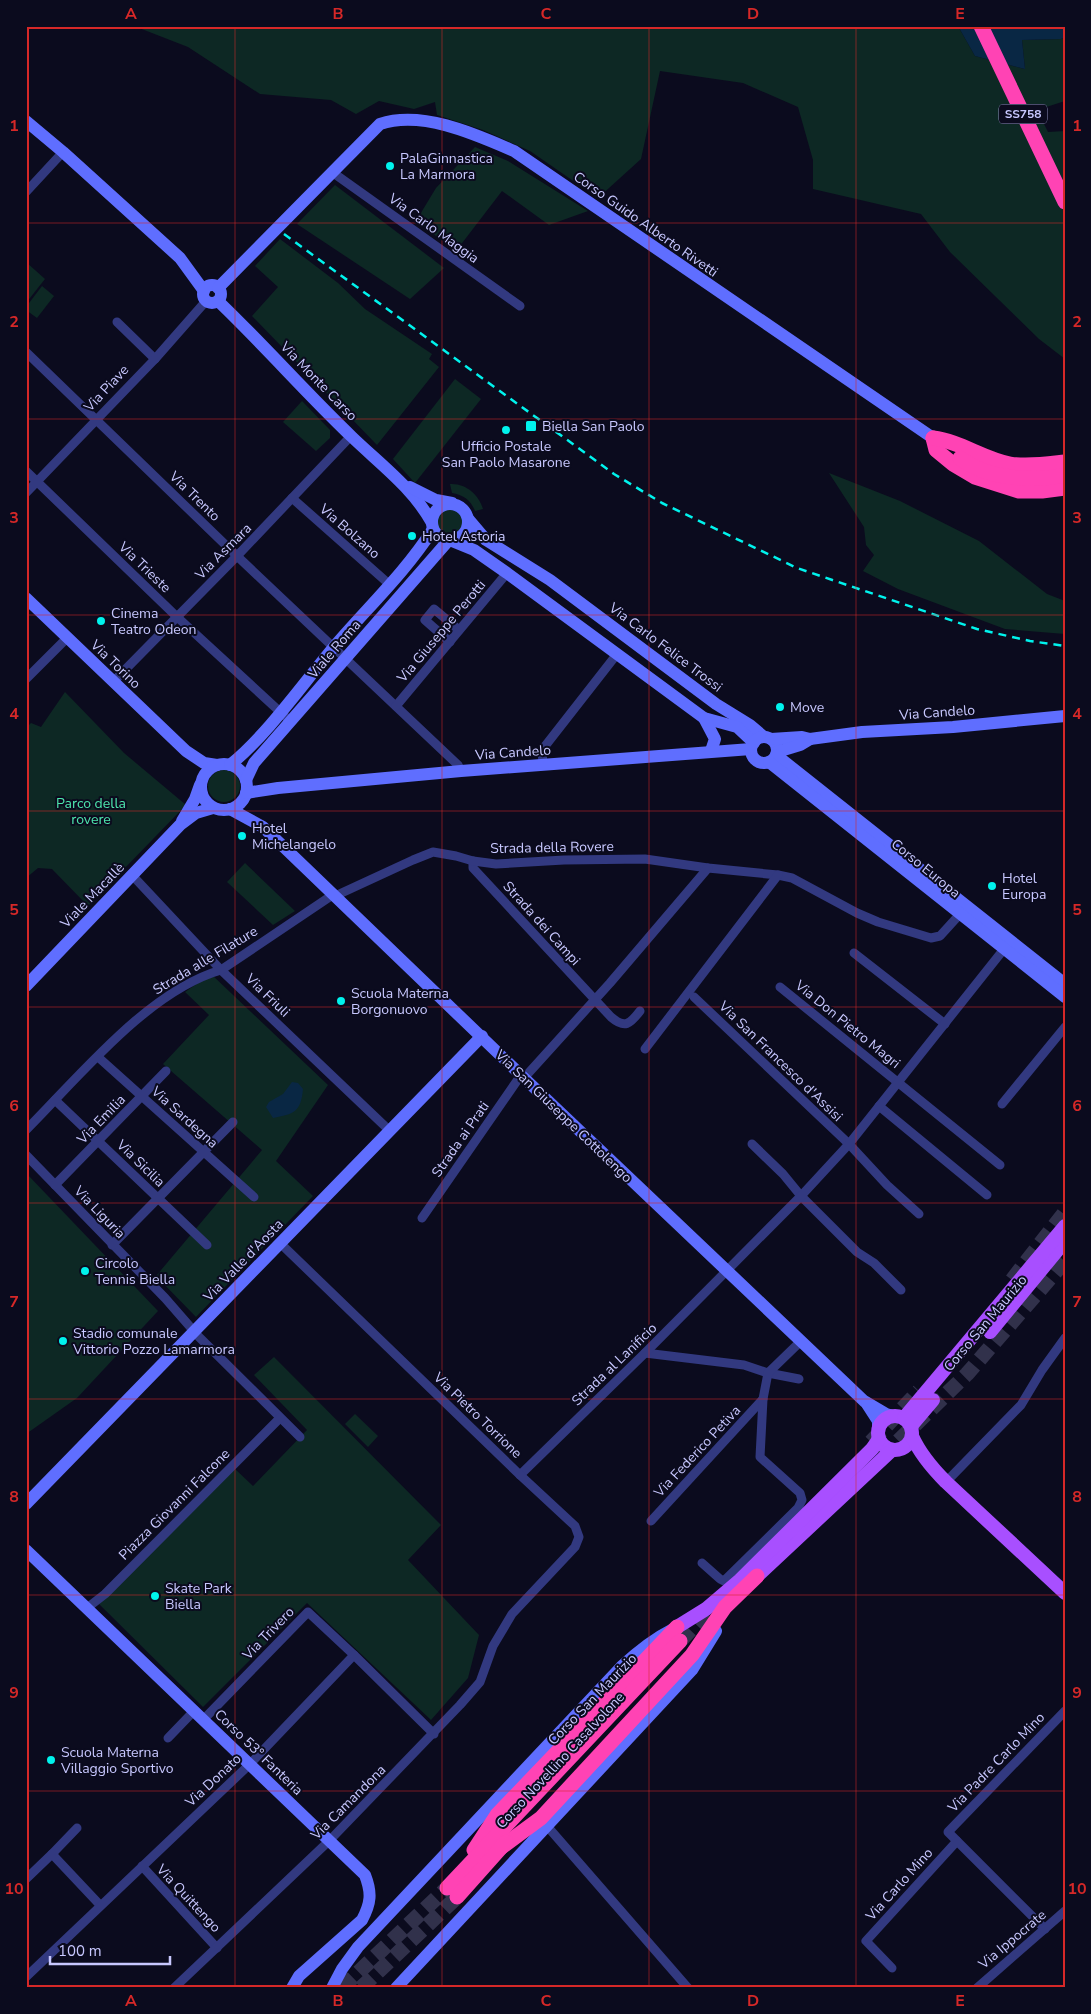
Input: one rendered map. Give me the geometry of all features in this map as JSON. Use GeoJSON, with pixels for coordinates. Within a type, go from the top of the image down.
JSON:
{"type":"FeatureCollection","features":[{"type":"Feature","properties":{"kind":"highway","name":"SS758"},"geometry":{"type":"LineString","coordinates":[[981,26],[1065,202]]}},
{"type":"Feature","properties":{"kind":"highway"},"geometry":{"type":"LineString","coordinates":[[933,438],[947,440],[1011,464],[1065,462]]}},
{"type":"Feature","properties":{"kind":"highway"},"geometry":{"type":"LineString","coordinates":[[933,438],[964,461],[985,470],[1031,479],[1065,475]]}},
{"type":"Feature","properties":{"kind":"highway"},"geometry":{"type":"LineString","coordinates":[[933,438],[936,450],[975,478],[1019,491],[1065,488]]}},
{"type":"Feature","properties":{"kind":"highway"},"geometry":{"type":"LineString","coordinates":[[499,1850],[541,1818],[692,1655],[725,1607],[757,1576]]}},
{"type":"Feature","properties":{"kind":"highway","name":"Corso Novellino Casalvolone"},"geometry":{"type":"LineString","coordinates":[[682,1638],[499,1850],[452,1892],[470,1863],[682,1638]]}},
{"type":"Feature","properties":{"kind":"main road","name":"Corso San Maurizio"},"geometry":{"type":"LineString","coordinates":[[905,1424],[1065,1226]]}},
{"type":"Feature","properties":{"kind":"main road","name":"Corso San Maurizio"},"geometry":{"type":"LineString","coordinates":[[905,1424],[1065,1242]]}},
{"type":"Feature","properties":{"kind":"main road"},"geometry":{"type":"LineString","coordinates":[[905,1424],[884,1420],[879,1434],[884,1446],[911,1453],[930,1465]]}},
{"type":"Feature","properties":{"kind":"main road"},"geometry":{"type":"LineString","coordinates":[[757,1576],[896,1450],[908,1445],[905,1424]]}},
{"type":"Feature","properties":{"kind":"main road"},"geometry":{"type":"LineString","coordinates":[[905,1424],[930,1465],[946,1482],[1065,1593]]}},
{"type":"Feature","properties":{"kind":"main road","name":"Corso San Maurizio"},"geometry":{"type":"LineString","coordinates":[[682,1638],[706,1608],[740,1580],[872,1449],[879,1434]]}},
{"type":"Feature","properties":{"kind":"street","name":"Corso Guido Alberto Rivetti"},"geometry":{"type":"LineString","coordinates":[[332,172],[380,124],[393,120],[417,120],[450,127],[474,134],[514,151],[933,438]]}},
{"type":"Feature","properties":{"kind":"street","name":"Via Monte Carso"},"geometry":{"type":"LineString","coordinates":[[26,121],[180,258],[351,436],[418,501],[433,526]]}},
{"type":"Feature","properties":{"kind":"street"},"geometry":{"type":"LineString","coordinates":[[26,192],[63,152]]}},
{"type":"Feature","properties":{"kind":"street","name":"Via Piave"},"geometry":{"type":"LineString","coordinates":[[26,493],[155,359],[212,293],[332,172]]}},
{"type":"Feature","properties":{"kind":"street","name":"Via Carlo Maggia"},"geometry":{"type":"LineString","coordinates":[[332,172],[520,306]]}},
{"type":"Feature","properties":{"kind":"street"},"geometry":{"type":"LineString","coordinates":[[117,322],[155,359]]}},
{"type":"Feature","properties":{"kind":"street","name":"Via Trento"},"geometry":{"type":"LineString","coordinates":[[26,352],[237,556],[458,765],[461,771]]}},
{"type":"Feature","properties":{"kind":"street","name":"Via Asmara"},"geometry":{"type":"LineString","coordinates":[[112,682],[237,556],[351,436]]}},
{"type":"Feature","properties":{"kind":"street","name":"Via Trieste"},"geometry":{"type":"LineString","coordinates":[[26,471],[176,616],[290,721]]}},
{"type":"Feature","properties":{"kind":"street","name":"Via Monte Carso"},"geometry":{"type":"LineString","coordinates":[[399,481],[422,494],[454,504]]}},
{"type":"Feature","properties":{"kind":"street","name":"Via Bolzano"},"geometry":{"type":"LineString","coordinates":[[292,498],[389,584]]}},
{"type":"Feature","properties":{"kind":"street"},"geometry":{"type":"LineString","coordinates":[[450,541],[465,534],[469,520],[464,510],[454,504],[438,508],[434,513],[433,526],[439,537],[474,550],[704,718],[712,730],[715,739],[711,751]]}},
{"type":"Feature","properties":{"kind":"street","name":"Via Carlo Felice Trossi"},"geometry":{"type":"LineString","coordinates":[[469,520],[486,540],[550,580],[716,704],[750,725],[760,742]]}},
{"type":"Feature","properties":{"kind":"street","name":"Viale Roma"},"geometry":{"type":"LineString","coordinates":[[223,765],[249,748],[334,647],[420,550],[433,526]]}},
{"type":"Feature","properties":{"kind":"street","name":"Viale Roma"},"geometry":{"type":"LineString","coordinates":[[246,788],[254,763],[450,541]]}},
{"type":"Feature","properties":{"kind":"street","name":"Via Giuseppe Perotti"},"geometry":{"type":"LineString","coordinates":[[396,706],[507,573]]}},
{"type":"Feature","properties":{"kind":"street","name":"Via Torino"},"geometry":{"type":"LineString","coordinates":[[26,598],[186,751],[204,763],[223,765]]}},
{"type":"Feature","properties":{"kind":"street"},"geometry":{"type":"LineString","coordinates":[[450,642],[425,620],[434,609],[459,630]]}},
{"type":"Feature","properties":{"kind":"street"},"geometry":{"type":"LineString","coordinates":[[26,679],[67,638]]}},
{"type":"Feature","properties":{"kind":"street"},"geometry":{"type":"LineString","coordinates":[[543,764],[542,750],[617,654]]}},
{"type":"Feature","properties":{"kind":"street","name":"Via Candelo"},"geometry":{"type":"LineString","coordinates":[[774,756],[806,742],[862,732],[953,727],[1065,716]]}},
{"type":"Feature","properties":{"kind":"street"},"geometry":{"type":"LineString","coordinates":[[704,718],[737,727],[760,742],[776,744],[774,756],[761,762],[755,759],[760,742]]}},
{"type":"Feature","properties":{"kind":"street","name":"Via Candelo"},"geometry":{"type":"LineString","coordinates":[[246,788],[278,788],[711,751],[802,737],[806,742]]}},
{"type":"Feature","properties":{"kind":"street"},"geometry":{"type":"LineString","coordinates":[[797,771],[796,757],[806,742]]}},
{"type":"Feature","properties":{"kind":"street","name":"Via Torino"},"geometry":{"type":"LineString","coordinates":[[186,751],[201,782]]}},
{"type":"Feature","properties":{"kind":"street","name":"Corso Europa"},"geometry":{"type":"LineString","coordinates":[[774,756],[797,771],[1065,984]]}},
{"type":"Feature","properties":{"kind":"street","name":"Corso Europa"},"geometry":{"type":"LineString","coordinates":[[774,756],[960,914],[1065,997]]}},
{"type":"Feature","properties":{"kind":"street"},"geometry":{"type":"LineString","coordinates":[[223,765],[236,768],[246,788],[236,806],[224,810],[213,808],[203,798],[201,782],[205,773],[223,765]]}},
{"type":"Feature","properties":{"kind":"street","name":"Viale Macallè"},"geometry":{"type":"LineString","coordinates":[[180,825],[195,799],[201,782]]}},
{"type":"Feature","properties":{"kind":"street","name":"Via San Giuseppe Cottolengo"},"geometry":{"type":"LineString","coordinates":[[246,788],[263,827]]}},
{"type":"Feature","properties":{"kind":"street","name":"Viale Macallè"},"geometry":{"type":"LineString","coordinates":[[26,986],[180,825],[196,813],[213,808]]}},
{"type":"Feature","properties":{"kind":"street","name":"Via San Giuseppe Cottolengo"},"geometry":{"type":"LineString","coordinates":[[230,809],[263,827],[867,1404],[878,1421],[879,1434]]}},
{"type":"Feature","properties":{"kind":"street","name":"Strada della Rovere"},"geometry":{"type":"LineString","coordinates":[[335,895],[433,852],[456,856],[473,862],[496,864],[564,860],[645,859],[778,875],[792,878],[857,913],[878,922],[930,938],[940,936],[960,914]]}},
{"type":"Feature","properties":{"kind":"street","name":"Strada dei Campi"},"geometry":{"type":"LineString","coordinates":[[473,862],[473,868],[594,1000],[619,1024],[626,1024],[633,1020],[640,1011]]}},
{"type":"Feature","properties":{"kind":"street"},"geometry":{"type":"LineString","coordinates":[[522,1076],[594,1000],[708,868]]}},
{"type":"Feature","properties":{"kind":"street","name":"Via Friuli"},"geometry":{"type":"LineString","coordinates":[[132,875],[221,970],[390,1131]]}},
{"type":"Feature","properties":{"kind":"street"},"geometry":{"type":"LineString","coordinates":[[645,1050],[778,875]]}},
{"type":"Feature","properties":{"kind":"street","name":"Strada alle Filature"},"geometry":{"type":"LineString","coordinates":[[26,1130],[120,1034],[158,1004],[204,975],[221,970],[335,895]]}},
{"type":"Feature","properties":{"kind":"street","name":"Strada al Lanificio"},"geometry":{"type":"LineString","coordinates":[[520,1475],[728,1271],[849,1144],[1004,949]]}},
{"type":"Feature","properties":{"kind":"street"},"geometry":{"type":"LineString","coordinates":[[854,953],[945,1024]]}},
{"type":"Feature","properties":{"kind":"street","name":"Via Don Pietro Magri"},"geometry":{"type":"LineString","coordinates":[[780,987],[1000,1165]]}},
{"type":"Feature","properties":{"kind":"street","name":"Via San Francesco d'Assisi"},"geometry":{"type":"LineString","coordinates":[[694,997],[849,1144],[919,1214]]}},
{"type":"Feature","properties":{"kind":"street"},"geometry":{"type":"LineString","coordinates":[[1002,1104],[1065,1027]]}},
{"type":"Feature","properties":{"kind":"street","name":"Via Valle d'Aosta"},"geometry":{"type":"LineString","coordinates":[[26,1504],[482,1036]]}},
{"type":"Feature","properties":{"kind":"street","name":"Via Sardegna"},"geometry":{"type":"LineString","coordinates":[[98,1057],[254,1197]]}},
{"type":"Feature","properties":{"kind":"street","name":"Via Emilia"},"geometry":{"type":"LineString","coordinates":[[55,1185],[99,1142],[166,1071]]}},
{"type":"Feature","properties":{"kind":"street","name":"Strada ai Prati"},"geometry":{"type":"LineString","coordinates":[[422,1218],[522,1076]]}},
{"type":"Feature","properties":{"kind":"street","name":"Via Sicilia"},"geometry":{"type":"LineString","coordinates":[[55,1100],[207,1245]]}},
{"type":"Feature","properties":{"kind":"street"},"geometry":{"type":"LineString","coordinates":[[879,1106],[987,1195]]}},
{"type":"Feature","properties":{"kind":"street"},"geometry":{"type":"LineString","coordinates":[[112,1244],[233,1122]]}},
{"type":"Feature","properties":{"kind":"street"},"geometry":{"type":"LineString","coordinates":[[752,1144],[857,1252],[874,1263],[901,1290]]}},
{"type":"Feature","properties":{"kind":"street","name":"Via Liguria"},"geometry":{"type":"LineString","coordinates":[[26,1155],[194,1332]]}},
{"type":"Feature","properties":{"kind":"street","name":"Via Pietro Torrione"},"geometry":{"type":"LineString","coordinates":[[280,1244],[575,1526],[579,1537],[575,1547],[512,1614]]}},
{"type":"Feature","properties":{"kind":"street"},"geometry":{"type":"LineString","coordinates":[[194,1332],[300,1437]]}},
{"type":"Feature","properties":{"kind":"street"},"geometry":{"type":"LineString","coordinates":[[768,1374],[801,1341]]}},
{"type":"Feature","properties":{"kind":"street"},"geometry":{"type":"LineString","coordinates":[[946,1482],[1021,1404],[1042,1370],[1064,1342]]}},
{"type":"Feature","properties":{"kind":"street"},"geometry":{"type":"LineString","coordinates":[[645,1353],[744,1365],[768,1374],[799,1379]]}},
{"type":"Feature","properties":{"kind":"street","name":"Via Federico Petiva"},"geometry":{"type":"LineString","coordinates":[[702,1563],[724,1581],[798,1508],[802,1500],[800,1493],[760,1458],[763,1399],[768,1374]]}},
{"type":"Feature","properties":{"kind":"street","name":"Via Federico Petiva"},"geometry":{"type":"LineString","coordinates":[[651,1521],[763,1399]]}},
{"type":"Feature","properties":{"kind":"street","name":"Via San Giuseppe Cottolengo"},"geometry":{"type":"LineString","coordinates":[[867,1404],[905,1424]]}},
{"type":"Feature","properties":{"kind":"street","name":"Piazza Giovanni Falcone"},"geometry":{"type":"LineString","coordinates":[[87,1608],[106,1594],[280,1418]]}},
{"type":"Feature","properties":{"kind":"street","name":"Corso 53° Fanteria"},"geometry":{"type":"LineString","coordinates":[[26,1550],[365,1875],[370,1888],[367,1910],[362,1920],[299,1976],[292,1988]]}},
{"type":"Feature","properties":{"kind":"street"},"geometry":{"type":"LineString","coordinates":[[396,1988],[692,1670],[722,1618],[750,1589],[757,1576]]}},
{"type":"Feature","properties":{"kind":"street","name":"Via Trivero"},"geometry":{"type":"LineString","coordinates":[[168,1738],[199,1716],[308,1612],[354,1655]]}},
{"type":"Feature","properties":{"kind":"street","name":"Via Camandona"},"geometry":{"type":"LineString","coordinates":[[174,1988],[330,1840],[434,1734],[480,1682],[493,1646],[512,1614]]}},
{"type":"Feature","properties":{"kind":"street","name":"Corso San Maurizio"},"geometry":{"type":"LineString","coordinates":[[332,1988],[342,1969],[358,1947],[620,1667],[658,1636],[682,1638]]}},
{"type":"Feature","properties":{"kind":"street"},"geometry":{"type":"LineString","coordinates":[[354,1655],[434,1734]]}},
{"type":"Feature","properties":{"kind":"street","name":"Via Donato"},"geometry":{"type":"LineString","coordinates":[[26,1977],[250,1764],[354,1655]]}},
{"type":"Feature","properties":{"kind":"street","name":"Via Padre Carlo Mino"},"geometry":{"type":"LineString","coordinates":[[957,1841],[948,1832],[1065,1711]]}},
{"type":"Feature","properties":{"kind":"street"},"geometry":{"type":"LineString","coordinates":[[547,1826],[688,1988]]}},
{"type":"Feature","properties":{"kind":"street"},"geometry":{"type":"LineString","coordinates":[[26,1879],[77,1828]]}},
{"type":"Feature","properties":{"kind":"street"},"geometry":{"type":"LineString","coordinates":[[957,1841],[1045,1929]]}},
{"type":"Feature","properties":{"kind":"street","name":"Via Carlo Mino"},"geometry":{"type":"LineString","coordinates":[[892,1968],[866,1941],[957,1841]]}},
{"type":"Feature","properties":{"kind":"street"},"geometry":{"type":"LineString","coordinates":[[52,1854],[100,1905]]}},
{"type":"Feature","properties":{"kind":"street","name":"Via Quittengo"},"geometry":{"type":"LineString","coordinates":[[142,1866],[217,1948]]}},
{"type":"Feature","properties":{"kind":"street","name":"Via Ippocrate"},"geometry":{"type":"LineString","coordinates":[[977,1988],[1010,1957],[1064,1914]]}},
{"type":"Feature","properties":{"kind":"green space"},"geometry":{"type":"Polygon","coordinates":[[[134,26],[958,26],[975,56],[1025,69],[1022,40],[1061,39],[1065,37],[1065,101],[1037,110],[1048,132],[1065,131],[1065,359],[1039,339],[950,252],[921,214],[813,189],[813,160],[798,107],[743,83],[660,71],[641,159],[598,198],[530,151],[483,130],[437,115],[435,102],[414,109],[379,101],[356,114],[331,100],[260,94],[188,47],[134,26]]]}},
{"type":"Feature","properties":{"kind":"green space"},"geometry":{"type":"Polygon","coordinates":[[[475,147],[508,161],[588,211],[549,225],[502,191],[456,251],[416,221],[436,188],[475,147]]]}},
{"type":"Feature","properties":{"kind":"green space"},"geometry":{"type":"Polygon","coordinates":[[[335,185],[444,268],[410,299],[297,224],[335,185]]]}},
{"type":"Feature","properties":{"kind":"green space"},"geometry":{"type":"Polygon","coordinates":[[[280,239],[338,283],[365,309],[432,354],[429,359],[439,367],[377,445],[252,316],[278,287],[255,266],[280,239]]]}},
{"type":"Feature","properties":{"kind":"green space"},"geometry":{"type":"Polygon","coordinates":[[[26,262],[45,279],[26,303],[26,262]]]}},
{"type":"Feature","properties":{"kind":"green space"},"geometry":{"type":"Polygon","coordinates":[[[42,286],[54,296],[37,318],[26,310],[26,307],[42,286]]]}},
{"type":"Feature","properties":{"kind":"green space"},"geometry":{"type":"Polygon","coordinates":[[[455,379],[481,399],[415,483],[393,459],[455,379]]]}},
{"type":"Feature","properties":{"kind":"green space"},"geometry":{"type":"Polygon","coordinates":[[[302,401],[330,430],[330,438],[316,451],[283,422],[302,401]]]}},
{"type":"Feature","properties":{"kind":"green space"},"geometry":{"type":"Polygon","coordinates":[[[829,473],[900,501],[979,541],[1047,594],[1065,601],[1065,634],[1005,629],[898,589],[863,571],[874,555],[866,545],[864,527],[829,473]]]}},
{"type":"Feature","properties":{"kind":"green space"},"geometry":{"type":"Polygon","coordinates":[[[450,484],[456,484],[471,491],[483,509],[475,511],[466,499],[452,493],[450,484]]]}},
{"type":"Feature","properties":{"kind":"green space"},"geometry":{"type":"Polygon","coordinates":[[[450,508],[459,512],[463,521],[459,530],[450,534],[441,530],[437,521],[441,512],[450,508]]]}},
{"type":"Feature","properties":{"kind":"green space","name":"Parco della rovere"},"geometry":{"type":"Polygon","coordinates":[[[65,692],[124,753],[186,805],[88,906],[52,869],[38,868],[26,878],[26,728],[31,723],[41,727],[65,692]]]}},
{"type":"Feature","properties":{"kind":"green space"},"geometry":{"type":"Polygon","coordinates":[[[224,770],[230,771],[235,775],[239,780],[239,792],[235,797],[230,801],[224,802],[218,801],[213,797],[209,792],[208,786],[209,780],[213,775],[218,771],[224,770]]]}},
{"type":"Feature","properties":{"kind":"green space"},"geometry":{"type":"Polygon","coordinates":[[[245,863],[295,911],[273,925],[227,882],[245,863]]]}},
{"type":"Feature","properties":{"kind":"green space"},"geometry":{"type":"Polygon","coordinates":[[[211,974],[328,1085],[276,1161],[313,1196],[196,1317],[156,1276],[262,1150],[163,1064],[209,1015],[185,992],[211,974]]]}},
{"type":"Feature","properties":{"kind":"green space"},"geometry":{"type":"Polygon","coordinates":[[[26,1173],[158,1311],[77,1398],[26,1434],[26,1173]]]}},
{"type":"Feature","properties":{"kind":"green space"},"geometry":{"type":"Polygon","coordinates":[[[274,1357],[441,1525],[408,1560],[479,1635],[468,1678],[431,1720],[307,1603],[203,1707],[99,1604],[234,1468],[253,1486],[307,1430],[254,1375],[274,1357]]]}},
{"type":"Feature","properties":{"kind":"green space"},"geometry":{"type":"Polygon","coordinates":[[[355,1414],[378,1436],[368,1447],[345,1424],[355,1414]]]}},
{"type":"Feature","properties":{"kind":"water"},"geometry":{"type":"Polygon","coordinates":[[[958,26],[1065,26],[1065,37],[1061,39],[1022,40],[1025,69],[975,56],[958,26]]]}},
{"type":"Feature","properties":{"kind":"water"},"geometry":{"type":"Polygon","coordinates":[[[292,1082],[298,1083],[303,1089],[298,1107],[291,1113],[273,1118],[266,1107],[269,1102],[283,1094],[292,1082]]]}},
{"type":"Feature","properties":{"kind":"tunnel"},"geometry":{"type":"LineString","coordinates":[[1012,1280],[1065,1212]]}},
{"type":"Feature","properties":{"kind":"tunnel"},"geometry":{"type":"LineString","coordinates":[[882,1457],[967,1374],[1065,1261]]}},
{"type":"Feature","properties":{"kind":"tunnel"},"geometry":{"type":"LineString","coordinates":[[871,1442],[919,1391]]}},
{"type":"Feature","properties":{"kind":"tunnel"},"geometry":{"type":"LineString","coordinates":[[680,1641],[711,1608]]}},
{"type":"Feature","properties":{"kind":"tunnel"},"geometry":{"type":"LineString","coordinates":[[342,1988],[447,1888]]}},
{"type":"Feature","properties":{"kind":"tunnel"},"geometry":{"type":"LineString","coordinates":[[361,1988],[457,1897]]}},
{"type":"Feature","properties":{"kind":"railway"},"geometry":{"type":"LineString","coordinates":[[284,234],[614,474],[662,503],[797,568],[977,629],[1030,641],[1065,646]]}},
{"type":"Feature","properties":{"kind":"place","name":"PalaGinnastica La Marmora"},"geometry":{"type":"Point","coordinates":[390,166]}},
{"type":"Feature","properties":{"kind":"place","name":"Biella San Paolo"},"geometry":{"type":"Point","coordinates":[531,426]}},
{"type":"Feature","properties":{"kind":"place","name":"Ufficio Postale San Paolo Masarone"},"geometry":{"type":"Point","coordinates":[506,430]}},
{"type":"Feature","properties":{"kind":"place","name":"Hotel Astoria"},"geometry":{"type":"Point","coordinates":[412,536]}},
{"type":"Feature","properties":{"kind":"place","name":"Cinema Teatro Odeon"},"geometry":{"type":"Point","coordinates":[101,621]}},
{"type":"Feature","properties":{"kind":"place","name":"Move"},"geometry":{"type":"Point","coordinates":[780,707]}},
{"type":"Feature","properties":{"kind":"place","name":"Hotel Michelangelo"},"geometry":{"type":"Point","coordinates":[242,836]}},
{"type":"Feature","properties":{"kind":"place","name":"Hotel Europa"},"geometry":{"type":"Point","coordinates":[992,886]}},
{"type":"Feature","properties":{"kind":"place","name":"Scuola Materna Borgonuovo"},"geometry":{"type":"Point","coordinates":[341,1001]}},
{"type":"Feature","properties":{"kind":"place","name":"Circolo Tennis Biella"},"geometry":{"type":"Point","coordinates":[85,1271]}},
{"type":"Feature","properties":{"kind":"place","name":"Stadio comunale Vittorio Pozzo Lamarmora"},"geometry":{"type":"Point","coordinates":[63,1341]}},
{"type":"Feature","properties":{"kind":"place","name":"Skate Park Biella"},"geometry":{"type":"Point","coordinates":[155,1596]}},
{"type":"Feature","properties":{"kind":"place","name":"Scuola Materna Villaggio Sportivo"},"geometry":{"type":"Point","coordinates":[51,1760]}}]}
